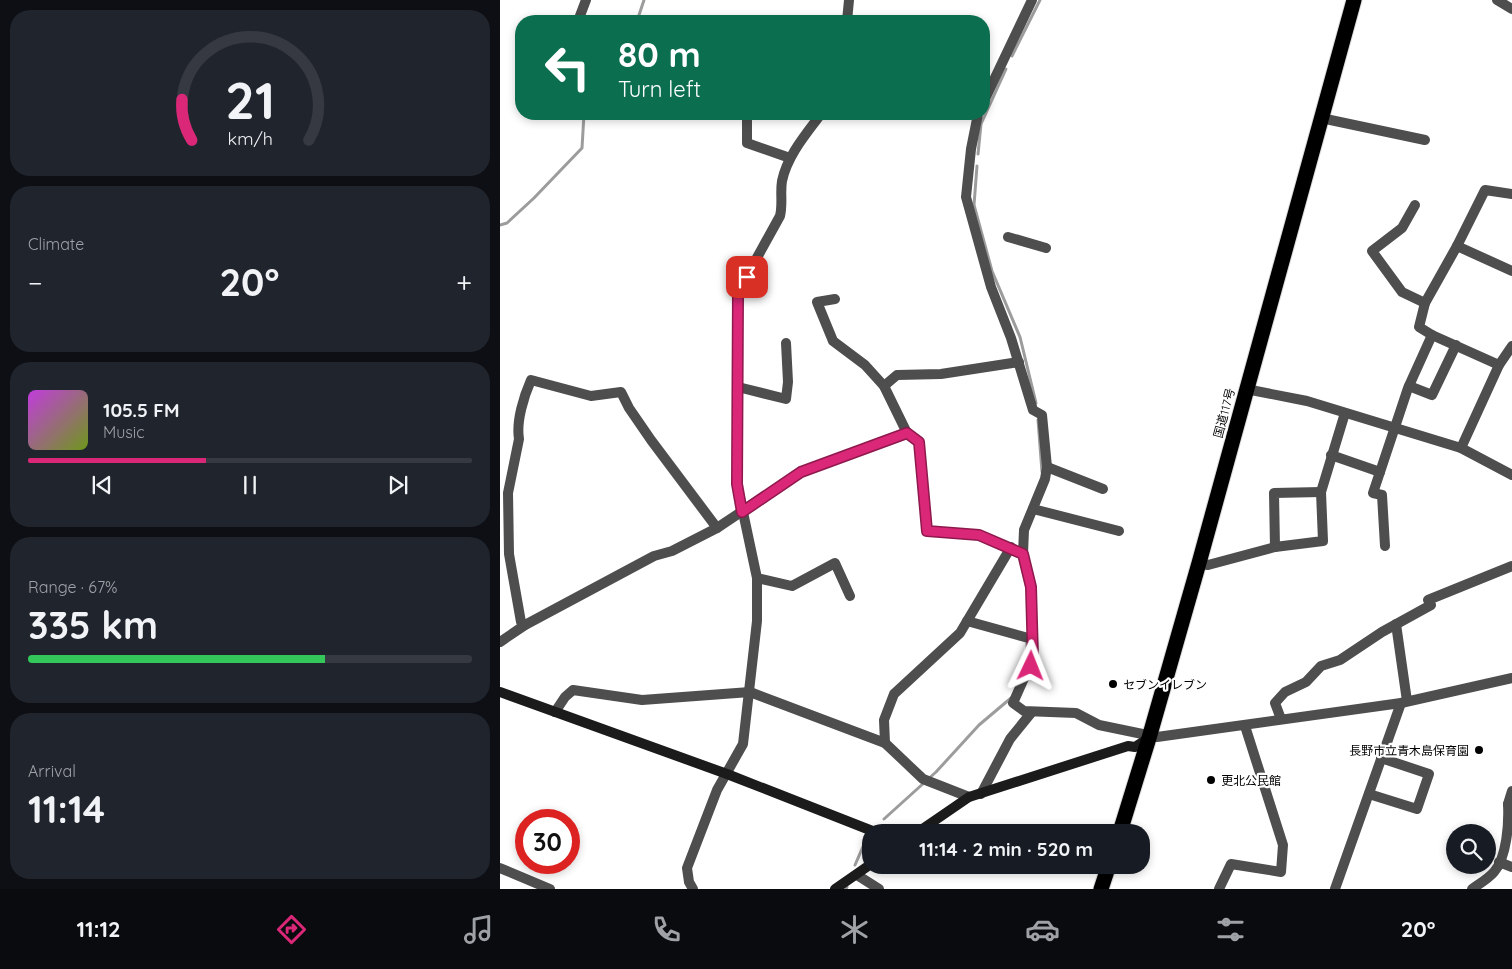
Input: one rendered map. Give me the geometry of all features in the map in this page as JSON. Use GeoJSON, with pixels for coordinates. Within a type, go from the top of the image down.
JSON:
{"type":"FeatureCollection","features":[{"type":"Feature","properties":{"kind":"highway","name":"国道117号"},"geometry":{"type":"LineString","coordinates":[[1123,824],[1150,738],[1199,564],[1354,0]]}},
{"type":"Feature","properties":{"kind":"highway"},"geometry":{"type":"LineString","coordinates":[[1101,889],[1106,874]]}},
{"type":"Feature","properties":{"kind":"street"},"geometry":{"type":"LineString","coordinates":[[580,15],[586,0]]}},
{"type":"Feature","properties":{"kind":"street"},"geometry":{"type":"LineString","coordinates":[[848,15],[849,0]]}},
{"type":"Feature","properties":{"kind":"street"},"geometry":{"type":"LineString","coordinates":[[990,88],[1032,0]]}},
{"type":"Feature","properties":{"kind":"street"},"geometry":{"type":"LineString","coordinates":[[1498,0],[1512,9]]}},
{"type":"Feature","properties":{"kind":"street"},"geometry":{"type":"LineString","coordinates":[[1321,118],[1425,140]]}},
{"type":"Feature","properties":{"kind":"street"},"geometry":{"type":"LineString","coordinates":[[748,120],[747,143],[790,158]]}},
{"type":"Feature","properties":{"kind":"street"},"geometry":{"type":"LineString","coordinates":[[693,889],[689,882],[687,868],[717,790],[743,744],[758,621],[757,578],[737,484],[738,292],[780,216],[783,204],[782,182],[790,158],[817,120]]}},
{"type":"Feature","properties":{"kind":"street"},"geometry":{"type":"LineString","coordinates":[[977,120],[971,149],[966,197],[991,287],[1019,362],[1033,410],[1042,415],[1046,467],[1041,492],[1024,530],[1023,554],[1031,587],[1031,666],[1013,703],[1024,711],[1031,713],[1076,713],[1099,726],[1150,738],[1404,702],[1512,678]]}},
{"type":"Feature","properties":{"kind":"street"},"geometry":{"type":"LineString","coordinates":[[1499,365],[1432,335],[1419,327],[1425,303],[1457,246],[1485,190],[1512,194]]}},
{"type":"Feature","properties":{"kind":"street"},"geometry":{"type":"LineString","coordinates":[[1415,205],[1402,228],[1372,251],[1402,292],[1425,303]]}},
{"type":"Feature","properties":{"kind":"street"},"geometry":{"type":"LineString","coordinates":[[1008,237],[1046,248]]}},
{"type":"Feature","properties":{"kind":"street"},"geometry":{"type":"LineString","coordinates":[[1457,246],[1512,271]]}},
{"type":"Feature","properties":{"kind":"street"},"geometry":{"type":"LineString","coordinates":[[835,299],[818,302],[833,340],[865,365],[884,386],[907,433],[919,442],[927,531],[979,535],[1011,547],[1023,554]]}},
{"type":"Feature","properties":{"kind":"street"},"geometry":{"type":"LineString","coordinates":[[1385,546],[1382,495],[1372,494],[1409,386],[1432,335]]}},
{"type":"Feature","properties":{"kind":"street"},"geometry":{"type":"LineString","coordinates":[[738,387],[786,399],[788,382],[786,343]]}},
{"type":"Feature","properties":{"kind":"street"},"geometry":{"type":"LineString","coordinates":[[1409,386],[1432,395],[1456,345]]}},
{"type":"Feature","properties":{"kind":"street"},"geometry":{"type":"LineString","coordinates":[[1461,448],[1499,365],[1512,346]]}},
{"type":"Feature","properties":{"kind":"street"},"geometry":{"type":"LineString","coordinates":[[884,386],[897,375],[941,374],[1019,362]]}},
{"type":"Feature","properties":{"kind":"street"},"geometry":{"type":"LineString","coordinates":[[525,625],[521,622],[509,554],[508,493],[519,439],[518,432],[523,401],[531,380],[591,396],[621,392],[629,408],[651,440],[717,528]]}},
{"type":"Feature","properties":{"kind":"street"},"geometry":{"type":"LineString","coordinates":[[1246,389],[1307,401],[1461,448],[1512,476]]}},
{"type":"Feature","properties":{"kind":"street"},"geometry":{"type":"LineString","coordinates":[[1199,564],[1208,565],[1275,547],[1323,542],[1321,492],[1344,413]]}},
{"type":"Feature","properties":{"kind":"street"},"geometry":{"type":"LineString","coordinates":[[500,642],[525,625],[654,556],[672,551],[717,528],[801,472],[907,433]]}},
{"type":"Feature","properties":{"kind":"street"},"geometry":{"type":"LineString","coordinates":[[1331,455],[1380,472]]}},
{"type":"Feature","properties":{"kind":"street"},"geometry":{"type":"LineString","coordinates":[[1046,467],[1103,489]]}},
{"type":"Feature","properties":{"kind":"street"},"geometry":{"type":"LineString","coordinates":[[1275,547],[1274,493],[1321,492]]}},
{"type":"Feature","properties":{"kind":"street"},"geometry":{"type":"LineString","coordinates":[[1034,509],[1119,531]]}},
{"type":"Feature","properties":{"kind":"street"},"geometry":{"type":"LineString","coordinates":[[885,743],[884,720],[894,694],[954,639],[968,622],[1011,547]]}},
{"type":"Feature","properties":{"kind":"street"},"geometry":{"type":"LineString","coordinates":[[757,578],[792,586],[835,563],[850,596]]}},
{"type":"Feature","properties":{"kind":"street"},"geometry":{"type":"LineString","coordinates":[[1281,719],[1275,703],[1285,692],[1306,682],[1321,666],[1340,660],[1396,624],[1431,605],[1428,600],[1512,566]]}},
{"type":"Feature","properties":{"kind":"street"},"geometry":{"type":"LineString","coordinates":[[968,622],[1032,639]]}},
{"type":"Feature","properties":{"kind":"street"},"geometry":{"type":"LineString","coordinates":[[1335,889],[1381,758],[1404,702],[1396,624]]}},
{"type":"Feature","properties":{"kind":"street"},"geometry":{"type":"LineString","coordinates":[[555,712],[564,697],[573,690],[642,700],[750,692],[885,743],[929,782],[968,797]]}},
{"type":"Feature","properties":{"kind":"street"},"geometry":{"type":"LineString","coordinates":[[500,692],[727,774],[862,827]]}},
{"type":"Feature","properties":{"kind":"street"},"geometry":{"type":"LineString","coordinates":[[981,794],[1010,739],[1031,713]]}},
{"type":"Feature","properties":{"kind":"street"},"geometry":{"type":"LineString","coordinates":[[1219,889],[1231,864],[1281,872],[1282,845],[1245,726]]}},
{"type":"Feature","properties":{"kind":"street"},"geometry":{"type":"LineString","coordinates":[[929,824],[968,797],[1128,746],[1135,747],[1150,738]]}},
{"type":"Feature","properties":{"kind":"street"},"geometry":{"type":"LineString","coordinates":[[1369,794],[1417,809],[1429,774],[1381,758]]}},
{"type":"Feature","properties":{"kind":"street"},"geometry":{"type":"LineString","coordinates":[[1472,889],[1494,872],[1499,862],[1509,826],[1512,792]]}},
{"type":"Feature","properties":{"kind":"street"},"geometry":{"type":"LineString","coordinates":[[1499,862],[1512,867]]}},
{"type":"Feature","properties":{"kind":"street"},"geometry":{"type":"LineString","coordinates":[[500,868],[550,889]]}},
{"type":"Feature","properties":{"kind":"street"},"geometry":{"type":"LineString","coordinates":[[835,889],[862,870]]}},
{"type":"Feature","properties":{"kind":"street"},"geometry":{"type":"LineString","coordinates":[[857,874],[879,889]]}},
{"type":"Feature","properties":{"kind":"waterway"},"geometry":{"type":"LineString","coordinates":[[639,15],[644,0]]}},
{"type":"Feature","properties":{"kind":"waterway"},"geometry":{"type":"LineString","coordinates":[[1012,56],[1040,0]]}},
{"type":"Feature","properties":{"kind":"waterway"},"geometry":{"type":"LineString","coordinates":[[990,104],[1006,69]]}},
{"type":"Feature","properties":{"kind":"waterway"},"geometry":{"type":"LineString","coordinates":[[500,225],[507,223],[534,198],[582,148],[584,120]]}},
{"type":"Feature","properties":{"kind":"waterway"},"geometry":{"type":"LineString","coordinates":[[978,154],[983,120]]}},
{"type":"Feature","properties":{"kind":"waterway"},"geometry":{"type":"LineString","coordinates":[[977,166],[974,205],[992,271],[1020,337],[1036,403]]}},
{"type":"Feature","properties":{"kind":"waterway"},"geometry":{"type":"LineString","coordinates":[[1038,420],[1042,472]]}},
{"type":"Feature","properties":{"kind":"waterway"},"geometry":{"type":"LineString","coordinates":[[1027,643],[1027,663]]}},
{"type":"Feature","properties":{"kind":"waterway"},"geometry":{"type":"LineString","coordinates":[[884,819],[936,772],[979,725],[1011,698]]}},
{"type":"Feature","properties":{"kind":"waterway"},"geometry":{"type":"LineString","coordinates":[[855,865],[862,849]]}},
{"type":"Feature","properties":{"kind":"place","name":"セブンイレブン"},"geometry":{"type":"Point","coordinates":[1113,684]}},
{"type":"Feature","properties":{"kind":"place","name":"長野市立青木島保育園"},"geometry":{"type":"Point","coordinates":[1479,750]}},
{"type":"Feature","properties":{"kind":"place","name":"更北公民館"},"geometry":{"type":"Point","coordinates":[1211,780]}},
{"type":"Feature","properties":{"kind":"route"},"geometry":{"type":"LineString","coordinates":[[747,277],[738,292],[737,484],[742,512],[801,472],[907,433],[919,442],[927,531],[979,535],[1011,547],[1023,554],[1031,587],[1033,658],[1031,666]]}}]}
